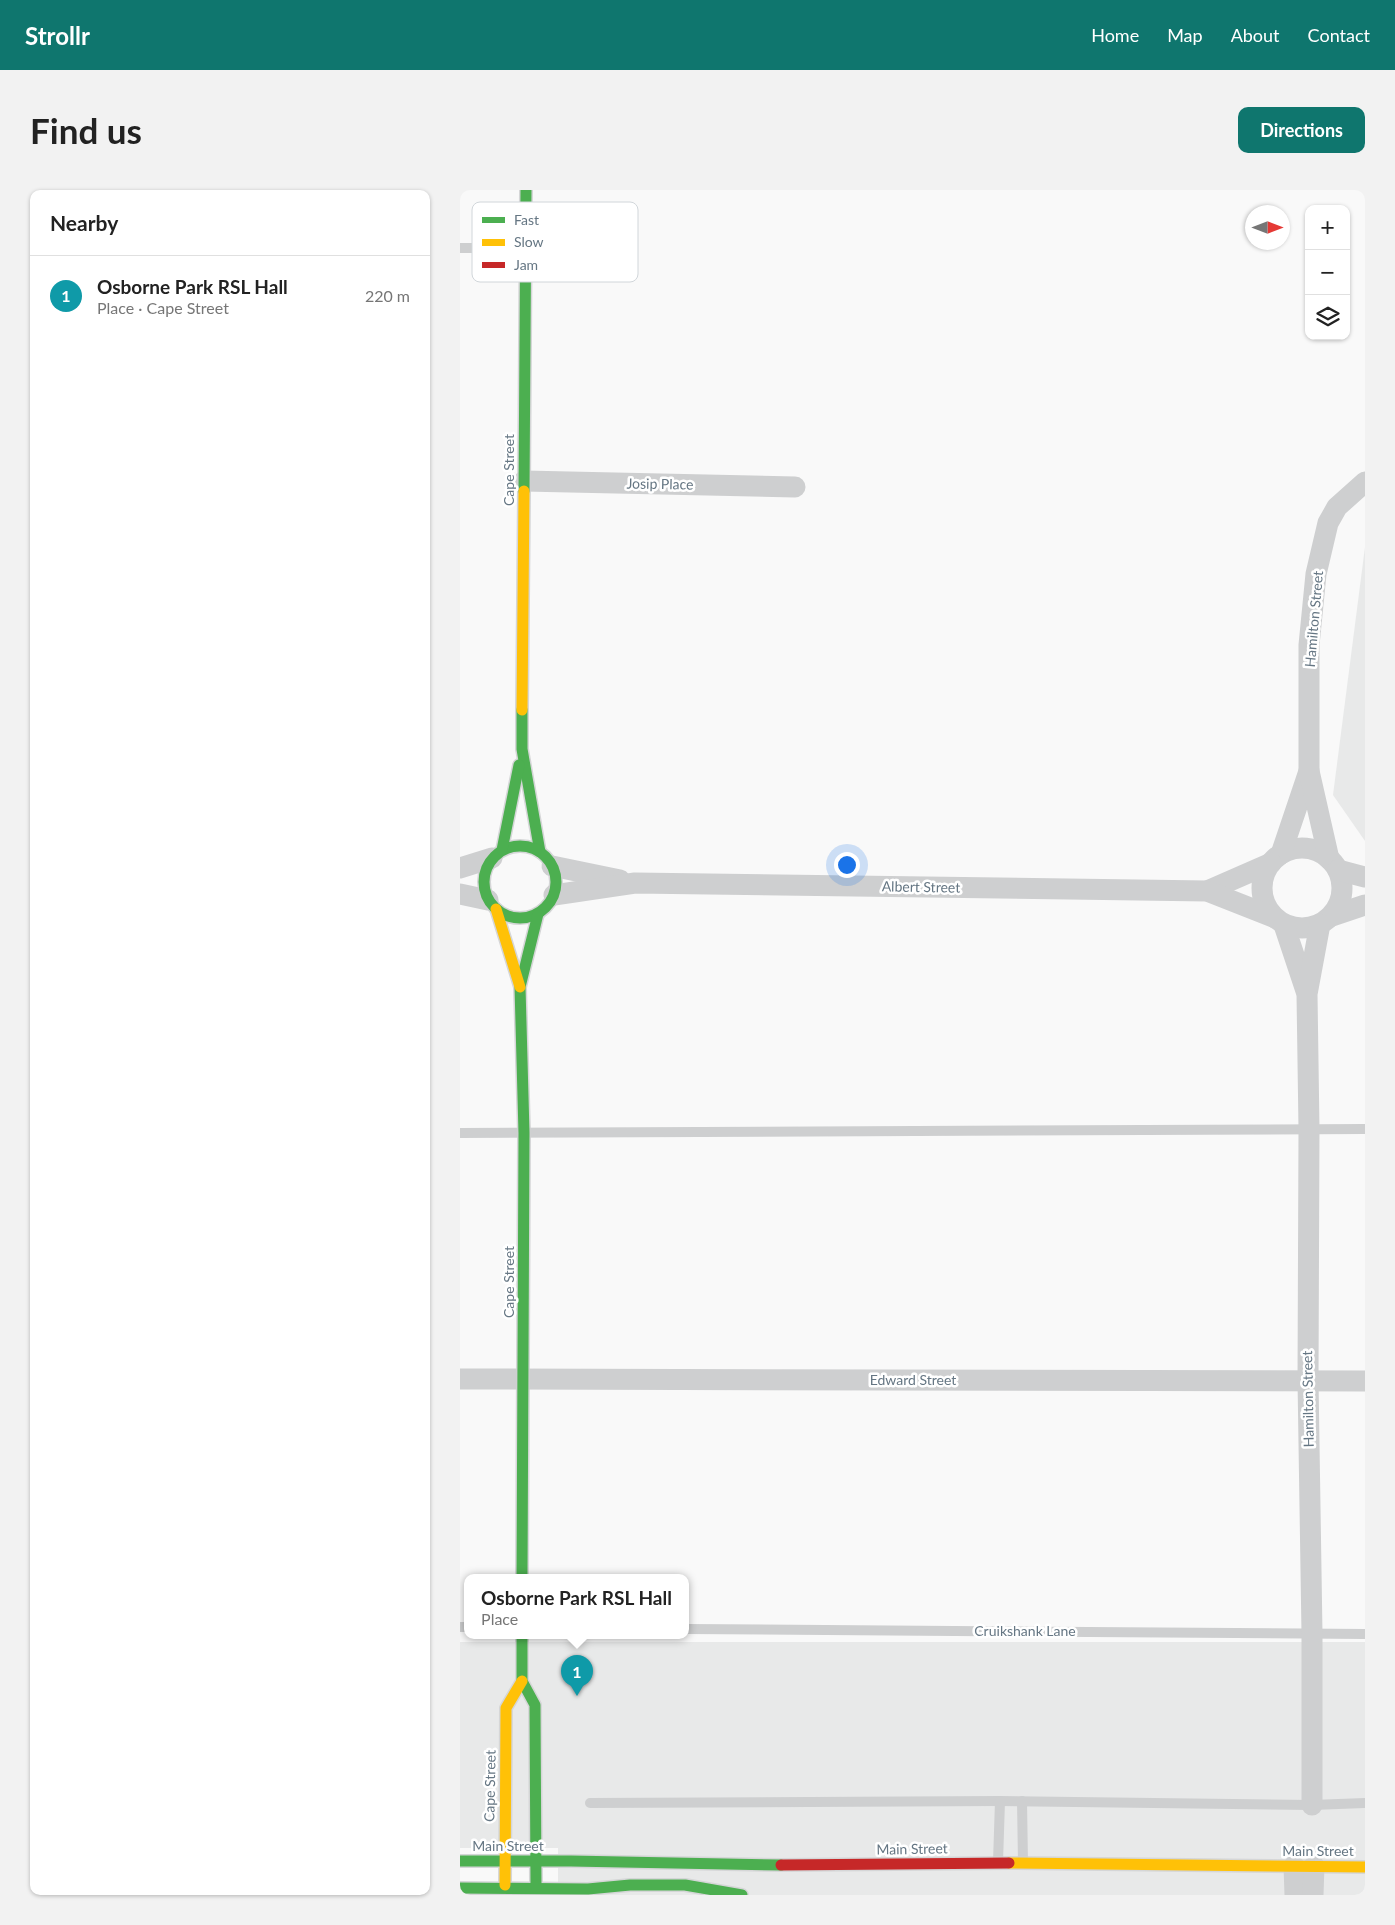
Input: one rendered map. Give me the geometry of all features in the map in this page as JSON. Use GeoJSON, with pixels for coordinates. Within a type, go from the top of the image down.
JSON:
{"type":"FeatureCollection","features":[{"type":"Feature","properties":{"kind":"street","name":"Cape Street"},"geometry":{"type":"LineString","coordinates":[[526,282],[522,749],[546,859]]}},
{"type":"Feature","properties":{"kind":"street","name":"Josip Place"},"geometry":{"type":"LineString","coordinates":[[524,480],[795,486]]}},
{"type":"Feature","properties":{"kind":"street","name":"Hamilton Street"},"geometry":{"type":"LineString","coordinates":[[1334,864],[1309,771],[1309,645],[1316,574],[1328,523],[1337,507],[1365,482]]}},
{"type":"Feature","properties":{"kind":"street","name":"Cape Street"},"geometry":{"type":"LineString","coordinates":[[497,854],[522,749]]}},
{"type":"Feature","properties":{"kind":"street","name":"Hamilton Street"},"geometry":{"type":"LineString","coordinates":[[1276,858],[1309,771]]}},
{"type":"Feature","properties":{"kind":"street"},"geometry":{"type":"LineString","coordinates":[[460,868],[514,846],[528,846],[546,859],[556,880],[554,895],[547,906],[538,914],[527,918],[505,915],[492,905],[460,894]]}},
{"type":"Feature","properties":{"kind":"street"},"geometry":{"type":"LineString","coordinates":[[1365,878],[1334,864],[1318,851],[1305,848],[1294,849],[1276,858],[1264,875],[1262,889],[1265,905],[1279,921],[1298,929],[1307,928],[1365,905]]}},
{"type":"Feature","properties":{"kind":"street"},"geometry":{"type":"LineString","coordinates":[[492,905],[483,886],[485,871],[497,854]]}},
{"type":"Feature","properties":{"kind":"street","name":"Albert Street"},"geometry":{"type":"LineString","coordinates":[[1207,891],[1276,858]]}},
{"type":"Feature","properties":{"kind":"street","name":"Albert Street"},"geometry":{"type":"LineString","coordinates":[[546,859],[634,883]]}},
{"type":"Feature","properties":{"kind":"street"},"geometry":{"type":"LineString","coordinates":[[1326,920],[1342,896],[1342,883],[1334,864]]}},
{"type":"Feature","properties":{"kind":"street","name":"Albert Street"},"geometry":{"type":"LineString","coordinates":[[554,895],[634,883],[1207,891],[1279,921]]}},
{"type":"Feature","properties":{"kind":"street","name":"Cape Street"},"geometry":{"type":"LineString","coordinates":[[492,905],[520,987]]}},
{"type":"Feature","properties":{"kind":"street","name":"Cape Street"},"geometry":{"type":"LineString","coordinates":[[522,1574],[524,1133],[520,987],[538,914]]}},
{"type":"Feature","properties":{"kind":"street","name":"Hamilton Street"},"geometry":{"type":"LineString","coordinates":[[1312,1804],[1307,994],[1326,920]]}},
{"type":"Feature","properties":{"kind":"street","name":"Hamilton Street"},"geometry":{"type":"LineString","coordinates":[[1279,921],[1307,994]]}},
{"type":"Feature","properties":{"kind":"street","name":"Edward Street"},"geometry":{"type":"LineString","coordinates":[[460,1379],[1365,1381]]}},
{"type":"Feature","properties":{"kind":"street"},"geometry":{"type":"LineString","coordinates":[[522,1639],[522,1681],[535,1705],[536,1892]]}},
{"type":"Feature","properties":{"kind":"street","name":"Cape Street"},"geometry":{"type":"LineString","coordinates":[[505,1891],[506,1708],[522,1681]]}},
{"type":"Feature","properties":{"kind":"street","name":"Main Street"},"geometry":{"type":"LineString","coordinates":[[460,1861],[786,1865],[1023,1863],[1365,1866]]}},
{"type":"Feature","properties":{"kind":"street"},"geometry":{"type":"LineString","coordinates":[[1295,1895],[1304,1866]]}},
{"type":"Feature","properties":{"kind":"street"},"geometry":{"type":"LineString","coordinates":[[1304,1866],[1313,1895]]}},
{"type":"Feature","properties":{"kind":"street"},"geometry":{"type":"LineString","coordinates":[[460,1888],[536,1892],[685,1885],[742,1895]]}},
{"type":"Feature","properties":{"kind":"lane"},"geometry":{"type":"LineString","coordinates":[[460,1133],[1365,1129]]}},
{"type":"Feature","properties":{"kind":"lane","name":"Cruikshank Lane"},"geometry":{"type":"LineString","coordinates":[[689,1629],[1365,1634]]}},
{"type":"Feature","properties":{"kind":"lane"},"geometry":{"type":"LineString","coordinates":[[998,1863],[1000,1801]]}},
{"type":"Feature","properties":{"kind":"lane"},"geometry":{"type":"LineString","coordinates":[[1022,1801],[1023,1863]]}},
{"type":"Feature","properties":{"kind":"lane"},"geometry":{"type":"LineString","coordinates":[[590,1803],[1022,1801],[1365,1803]]}},
{"type":"Feature","properties":{"kind":"shaded area"},"geometry":{"type":"Polygon","coordinates":[[[1365,547],[1365,841],[1333,795],[1365,547]]]}},
{"type":"Feature","properties":{"kind":"shaded area"},"geometry":{"type":"Polygon","coordinates":[[[460,1642],[1365,1642],[1365,1895],[558,1895],[558,1848],[460,1848],[460,1642]]]}},
{"type":"Feature","properties":{"kind":"traffic: fast"},"geometry":{"type":"LineString","coordinates":[[526,190],[526,202]]}},
{"type":"Feature","properties":{"kind":"traffic: fast"},"geometry":{"type":"LineString","coordinates":[[524,491],[525,282]]}},
{"type":"Feature","properties":{"kind":"traffic: fast"},"geometry":{"type":"LineString","coordinates":[[522,710],[522,749],[540,852]]}},
{"type":"Feature","properties":{"kind":"traffic: fast"},"geometry":{"type":"LineString","coordinates":[[502,850],[519,765]]}},
{"type":"Feature","properties":{"kind":"traffic: fast"},"geometry":{"type":"LineString","coordinates":[[520,846],[534,849],[546,856],[553,868],[556,882],[553,896],[546,908],[534,915],[520,918],[506,915],[494,908],[487,896],[484,882],[487,868],[494,856],[506,849],[520,846]]}},
{"type":"Feature","properties":{"kind":"traffic: fast"},"geometry":{"type":"LineString","coordinates":[[522,1574],[524,1133],[520,987],[538,914]]}},
{"type":"Feature","properties":{"kind":"traffic: fast"},"geometry":{"type":"LineString","coordinates":[[522,1639],[522,1681],[535,1705],[536,1885]]}},
{"type":"Feature","properties":{"kind":"traffic: fast"},"geometry":{"type":"LineString","coordinates":[[460,1861],[781,1865]]}},
{"type":"Feature","properties":{"kind":"traffic: fast"},"geometry":{"type":"LineString","coordinates":[[460,1888],[588,1889],[630,1885],[685,1885],[742,1895]]}},
{"type":"Feature","properties":{"kind":"traffic: slow"},"geometry":{"type":"LineString","coordinates":[[522,710],[524,491]]}},
{"type":"Feature","properties":{"kind":"traffic: slow"},"geometry":{"type":"LineString","coordinates":[[496,909],[520,987]]}},
{"type":"Feature","properties":{"kind":"traffic: slow"},"geometry":{"type":"LineString","coordinates":[[505,1885],[506,1708],[522,1681]]}},
{"type":"Feature","properties":{"kind":"traffic: slow"},"geometry":{"type":"LineString","coordinates":[[1009,1863],[1365,1867]]}},
{"type":"Feature","properties":{"kind":"traffic: jam"},"geometry":{"type":"LineString","coordinates":[[781,1865],[1009,1863]]}},
{"type":"Feature","properties":{"kind":"place","name":"Osborne Park RSL Hall"},"geometry":{"type":"Point","coordinates":[577,1696]}}]}
